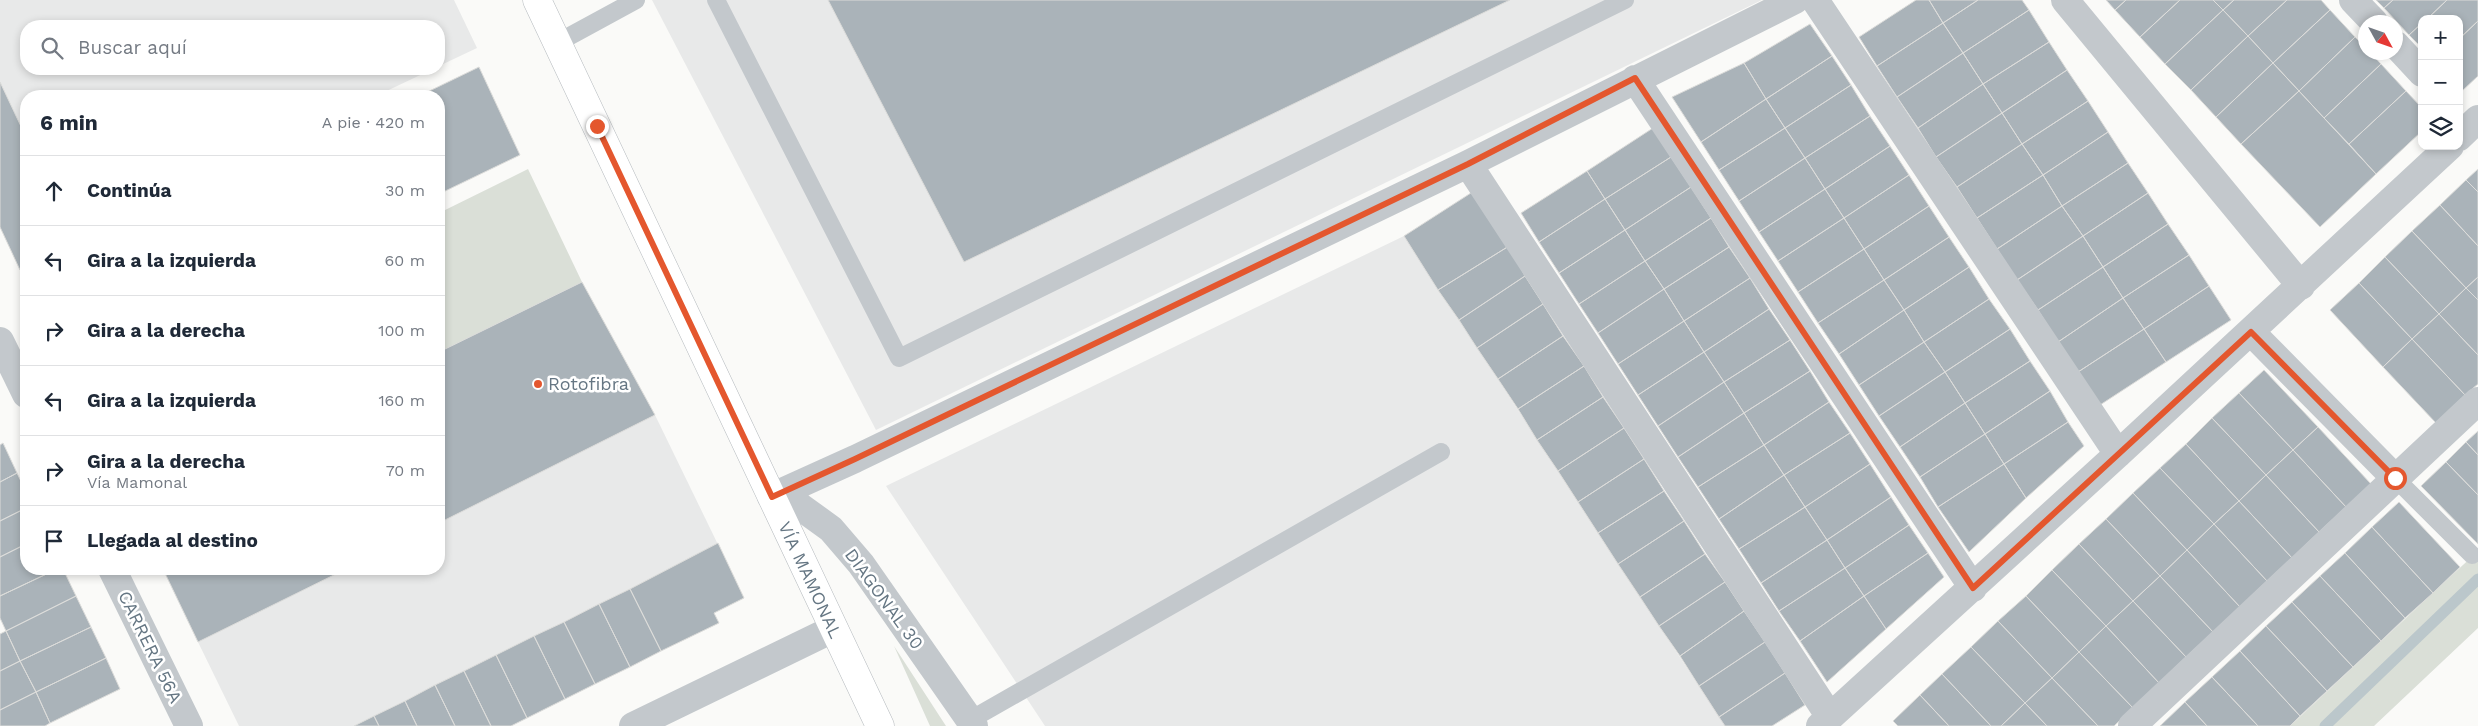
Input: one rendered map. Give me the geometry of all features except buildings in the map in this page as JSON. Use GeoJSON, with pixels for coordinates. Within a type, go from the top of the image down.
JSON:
{"type":"FeatureCollection","features":[{"type":"Feature","properties":{"kind":"main road","name":"VÍA MAMONAL"},"geometry":{"type":"LineString","coordinates":[[537,0],[880,726]]}},
{"type":"Feature","properties":{"kind":"street"},"geometry":{"type":"LineString","coordinates":[[772,497],[855,459],[1468,164],[1635,78],[1794,0]]}},
{"type":"Feature","properties":{"kind":"street"},"geometry":{"type":"LineString","coordinates":[[1815,0],[2118,454]]}},
{"type":"Feature","properties":{"kind":"street"},"geometry":{"type":"LineString","coordinates":[[2065,0],[2301,286]]}},
{"type":"Feature","properties":{"kind":"street"},"geometry":{"type":"LineString","coordinates":[[2353,0],[2367,15]]}},
{"type":"Feature","properties":{"kind":"street"},"geometry":{"type":"LineString","coordinates":[[2403,53],[2418,69]]}},
{"type":"Feature","properties":{"kind":"street"},"geometry":{"type":"LineString","coordinates":[[1635,78],[1973,588]]}},
{"type":"Feature","properties":{"kind":"street"},"geometry":{"type":"LineString","coordinates":[[1468,164],[1825,722],[2301,286],[2446,150]]}},
{"type":"Feature","properties":{"kind":"street"},"geometry":{"type":"LineString","coordinates":[[2251,332],[2395,478]]}},
{"type":"Feature","properties":{"kind":"street"},"geometry":{"type":"LineString","coordinates":[[0,341],[20,382]]}},
{"type":"Feature","properties":{"kind":"street"},"geometry":{"type":"LineString","coordinates":[[2132,726],[2478,401]]}},
{"type":"Feature","properties":{"kind":"street","name":"DIAGONAL 30"},"geometry":{"type":"LineString","coordinates":[[772,497],[802,508],[832,528],[861,564],[972,723]]}},
{"type":"Feature","properties":{"kind":"street","name":"CARRERA 56A"},"geometry":{"type":"LineString","coordinates":[[115,575],[189,726]]}},
{"type":"Feature","properties":{"kind":"street"},"geometry":{"type":"LineString","coordinates":[[633,726],[833,630]]}},
{"type":"Feature","properties":{"kind":"lane"},"geometry":{"type":"LineString","coordinates":[[557,43],[636,0]]}},
{"type":"Feature","properties":{"kind":"lane"},"geometry":{"type":"LineString","coordinates":[[716,0],[899,358],[1625,0]]}},
{"type":"Feature","properties":{"kind":"lane"},"geometry":{"type":"LineString","coordinates":[[972,723],[1441,452]]}},
{"type":"Feature","properties":{"kind":"lane"},"geometry":{"type":"LineString","coordinates":[[2395,478],[2472,555]]}},
{"type":"Feature","properties":{"kind":"shaded area"},"geometry":{"type":"Polygon","coordinates":[[[0,0],[454,0],[477,48],[445,63],[445,20],[20,20],[20,75],[420,75],[389,90],[20,90],[20,270],[0,227],[0,0]]]}},
{"type":"Feature","properties":{"kind":"shaded area"},"geometry":{"type":"Polygon","coordinates":[[[652,0],[1762,0],[876,430],[652,0]]]}},
{"type":"Feature","properties":{"kind":"shaded area"},"geometry":{"type":"Polygon","coordinates":[[[528,169],[582,282],[445,349],[445,210],[528,169]]]}},
{"type":"Feature","properties":{"kind":"shaded area"},"geometry":{"type":"Polygon","coordinates":[[[1404,236],[1725,726],[1045,726],[886,486],[1404,236]]]}},
{"type":"Feature","properties":{"kind":"shaded area"},"geometry":{"type":"Polygon","coordinates":[[[655,415],[744,598],[714,613],[719,623],[661,651],[630,589],[354,726],[239,726],[198,642],[334,575],[445,575],[445,520],[655,415]]]}},
{"type":"Feature","properties":{"kind":"shaded area"},"geometry":{"type":"Polygon","coordinates":[[[2478,551],[2478,628],[2374,726],[2290,726],[2478,551]]]}},
{"type":"Feature","properties":{"kind":"shaded area"},"geometry":{"type":"Polygon","coordinates":[[[894,646],[946,726],[930,726],[894,646]]]}},
{"type":"Feature","properties":{"kind":"waterway"},"geometry":{"type":"LineString","coordinates":[[2325,726],[2478,579]]}},
{"type":"Feature","properties":{"kind":"place","name":"Rotofibra"},"geometry":{"type":"Point","coordinates":[538,384]}},
{"type":"Feature","properties":{"kind":"route"},"geometry":{"type":"LineString","coordinates":[[597,126],[772,497],[855,459],[1468,164],[1635,78],[1973,588],[2251,332],[2395,478]]}}]}
